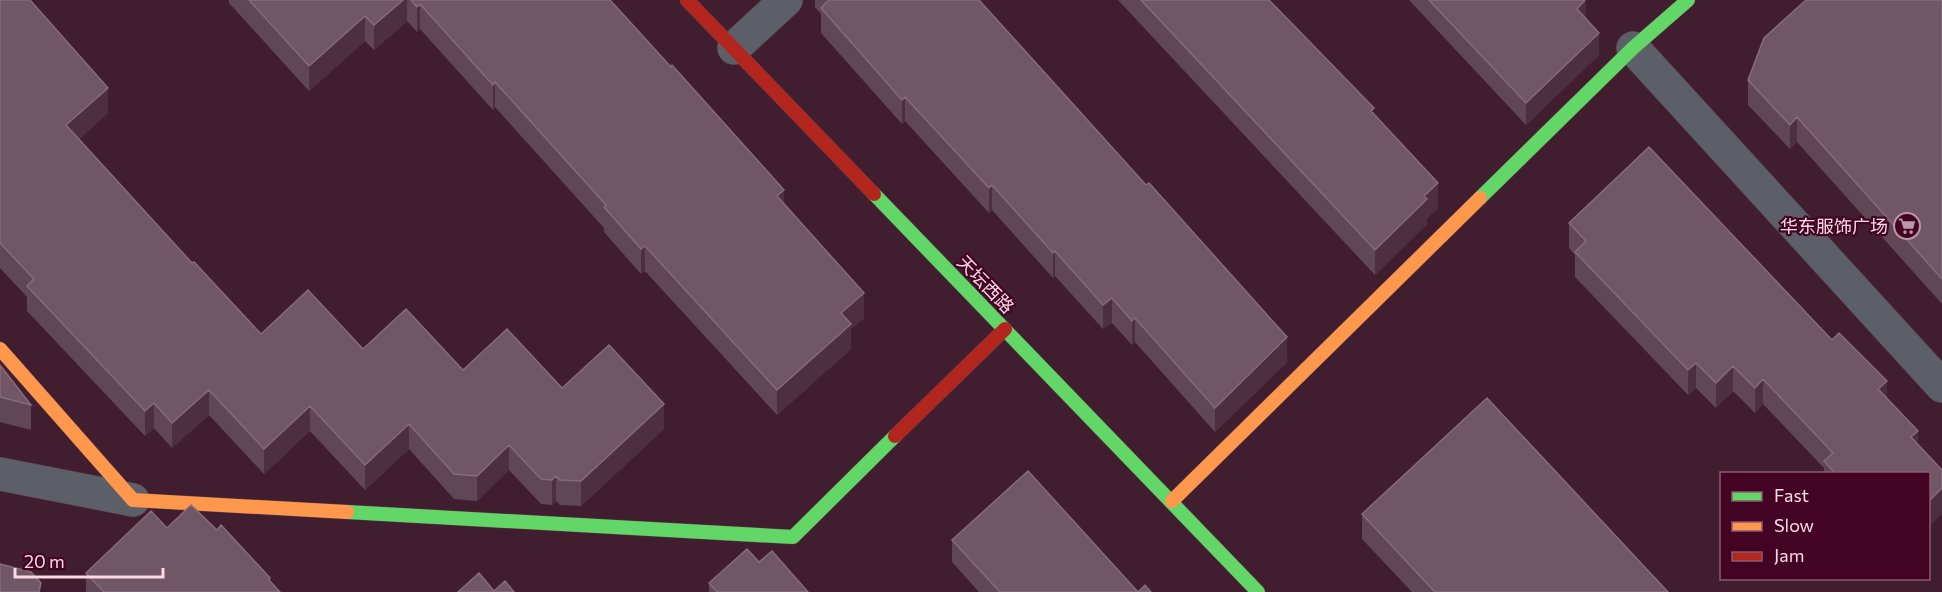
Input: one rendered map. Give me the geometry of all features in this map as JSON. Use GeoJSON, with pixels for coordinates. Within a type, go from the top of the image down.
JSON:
{"type":"FeatureCollection","features":[{"type":"Feature","properties":{"kind":"street","name":"天坛西路"},"geometry":{"type":"LineString","coordinates":[[687,0],[1258,592]]}},
{"type":"Feature","properties":{"kind":"street"},"geometry":{"type":"LineString","coordinates":[[734,48],[786,0]]}},
{"type":"Feature","properties":{"kind":"street"},"geometry":{"type":"LineString","coordinates":[[1172,501],[1633,48],[1688,0]]}},
{"type":"Feature","properties":{"kind":"street"},"geometry":{"type":"LineString","coordinates":[[1633,48],[1942,386]]}},
{"type":"Feature","properties":{"kind":"street"},"geometry":{"type":"LineString","coordinates":[[0,474],[134,500],[793,537],[1005,329]]}},
{"type":"Feature","properties":{"kind":"street"},"geometry":{"type":"LineString","coordinates":[[0,349],[134,500]]}},
{"type":"Feature","properties":{"kind":"building"},"geometry":{"type":"Polygon","coordinates":[[[0,0],[30,0],[108,88],[66,125],[192,263],[194,262],[261,334],[308,290],[363,349],[406,309],[463,370],[507,329],[562,388],[609,345],[664,404],[581,481],[560,480],[556,476],[552,480],[541,479],[509,445],[477,476],[454,474],[409,424],[365,465],[310,406],[264,449],[209,390],[172,423],[154,403],[145,411],[27,286],[34,279],[0,243],[0,0]]]}},
{"type":"Feature","properties":{"kind":"building"},"geometry":{"type":"Polygon","coordinates":[[[249,0],[403,0],[374,25],[365,16],[309,66],[249,0]]]}},
{"type":"Feature","properties":{"kind":"building"},"geometry":{"type":"Polygon","coordinates":[[[411,0],[610,0],[671,67],[672,65],[784,190],[777,196],[864,293],[841,313],[851,324],[777,390],[645,246],[641,249],[604,207],[606,205],[495,82],[493,85],[420,4],[417,7],[411,0]]]}},
{"type":"Feature","properties":{"kind":"building"},"geometry":{"type":"Polygon","coordinates":[[[829,0],[979,0],[1146,185],[1149,183],[1287,337],[1215,408],[1135,318],[1132,321],[1112,298],[1103,305],[992,185],[989,188],[905,97],[902,100],[821,8],[829,0]]]}},
{"type":"Feature","properties":{"kind":"building"},"geometry":{"type":"Polygon","coordinates":[[[1141,0],[1269,0],[1374,108],[1371,111],[1438,183],[1424,196],[1427,199],[1375,250],[1141,0]]]}},
{"type":"Feature","properties":{"kind":"building"},"geometry":{"type":"Polygon","coordinates":[[[1429,0],[1585,0],[1577,9],[1599,33],[1526,103],[1429,0]]]}},
{"type":"Feature","properties":{"kind":"building","name":"华东服饰广场"},"geometry":{"type":"Polygon","coordinates":[[[1806,0],[1942,0],[1942,279],[1797,117],[1790,125],[1748,80],[1764,38],[1806,0]]]}},
{"type":"Feature","properties":{"kind":"building"},"geometry":{"type":"Polygon","coordinates":[[[1649,147],[1832,340],[1839,333],[1887,381],[1878,389],[1918,431],[1911,437],[1942,470],[1942,488],[1930,500],[1930,472],[1834,472],[1824,461],[1833,453],[1763,379],[1755,388],[1733,366],[1716,383],[1696,363],[1688,370],[1575,252],[1586,241],[1569,223],[1649,147]]]}},
{"type":"Feature","properties":{"kind":"building"},"geometry":{"type":"Polygon","coordinates":[[[0,365],[31,405],[0,397],[0,365]]]}},
{"type":"Feature","properties":{"kind":"building"},"geometry":{"type":"Polygon","coordinates":[[[1487,398],[1668,592],[1435,592],[1362,514],[1487,398]]]}},
{"type":"Feature","properties":{"kind":"building"},"geometry":{"type":"Polygon","coordinates":[[[1028,471],[1138,592],[1000,592],[952,540],[1028,471]]]}},
{"type":"Feature","properties":{"kind":"building"},"geometry":{"type":"Polygon","coordinates":[[[191,505],[217,530],[221,525],[280,592],[104,592],[86,573],[151,511],[167,528],[191,505]]]}},
{"type":"Feature","properties":{"kind":"building"},"geometry":{"type":"Polygon","coordinates":[[[747,549],[759,562],[772,551],[808,592],[717,592],[709,583],[747,549]]]}},
{"type":"Feature","properties":{"kind":"building"},"geometry":{"type":"Polygon","coordinates":[[[0,564],[31,572],[41,583],[39,592],[0,592],[0,564]]]}},
{"type":"Feature","properties":{"kind":"building"},"geometry":{"type":"Polygon","coordinates":[[[479,573],[494,591],[505,581],[514,592],[458,592],[479,573]]]}},
{"type":"Feature","properties":{"kind":"building"},"geometry":{"type":"Polygon","coordinates":[[[1145,585],[1151,592],[1138,592],[1145,585]]]}},
{"type":"Feature","properties":{"kind":"traffic: fast"},"geometry":{"type":"LineString","coordinates":[[1480,198],[1633,48],[1688,0]]}},
{"type":"Feature","properties":{"kind":"traffic: fast"},"geometry":{"type":"LineString","coordinates":[[874,194],[1258,592]]}},
{"type":"Feature","properties":{"kind":"traffic: fast"},"geometry":{"type":"LineString","coordinates":[[347,512],[793,537],[895,436]]}},
{"type":"Feature","properties":{"kind":"traffic: slow"},"geometry":{"type":"LineString","coordinates":[[1172,501],[1480,198]]}},
{"type":"Feature","properties":{"kind":"traffic: slow"},"geometry":{"type":"LineString","coordinates":[[0,349],[133,500],[347,512]]}},
{"type":"Feature","properties":{"kind":"traffic: jam"},"geometry":{"type":"LineString","coordinates":[[687,0],[874,194]]}},
{"type":"Feature","properties":{"kind":"traffic: jam"},"geometry":{"type":"LineString","coordinates":[[895,436],[1005,329]]}},
{"type":"Feature","properties":{"kind":"place","name":"华东服饰广场"},"geometry":{"type":"Point","coordinates":[1907,226]}}]}
